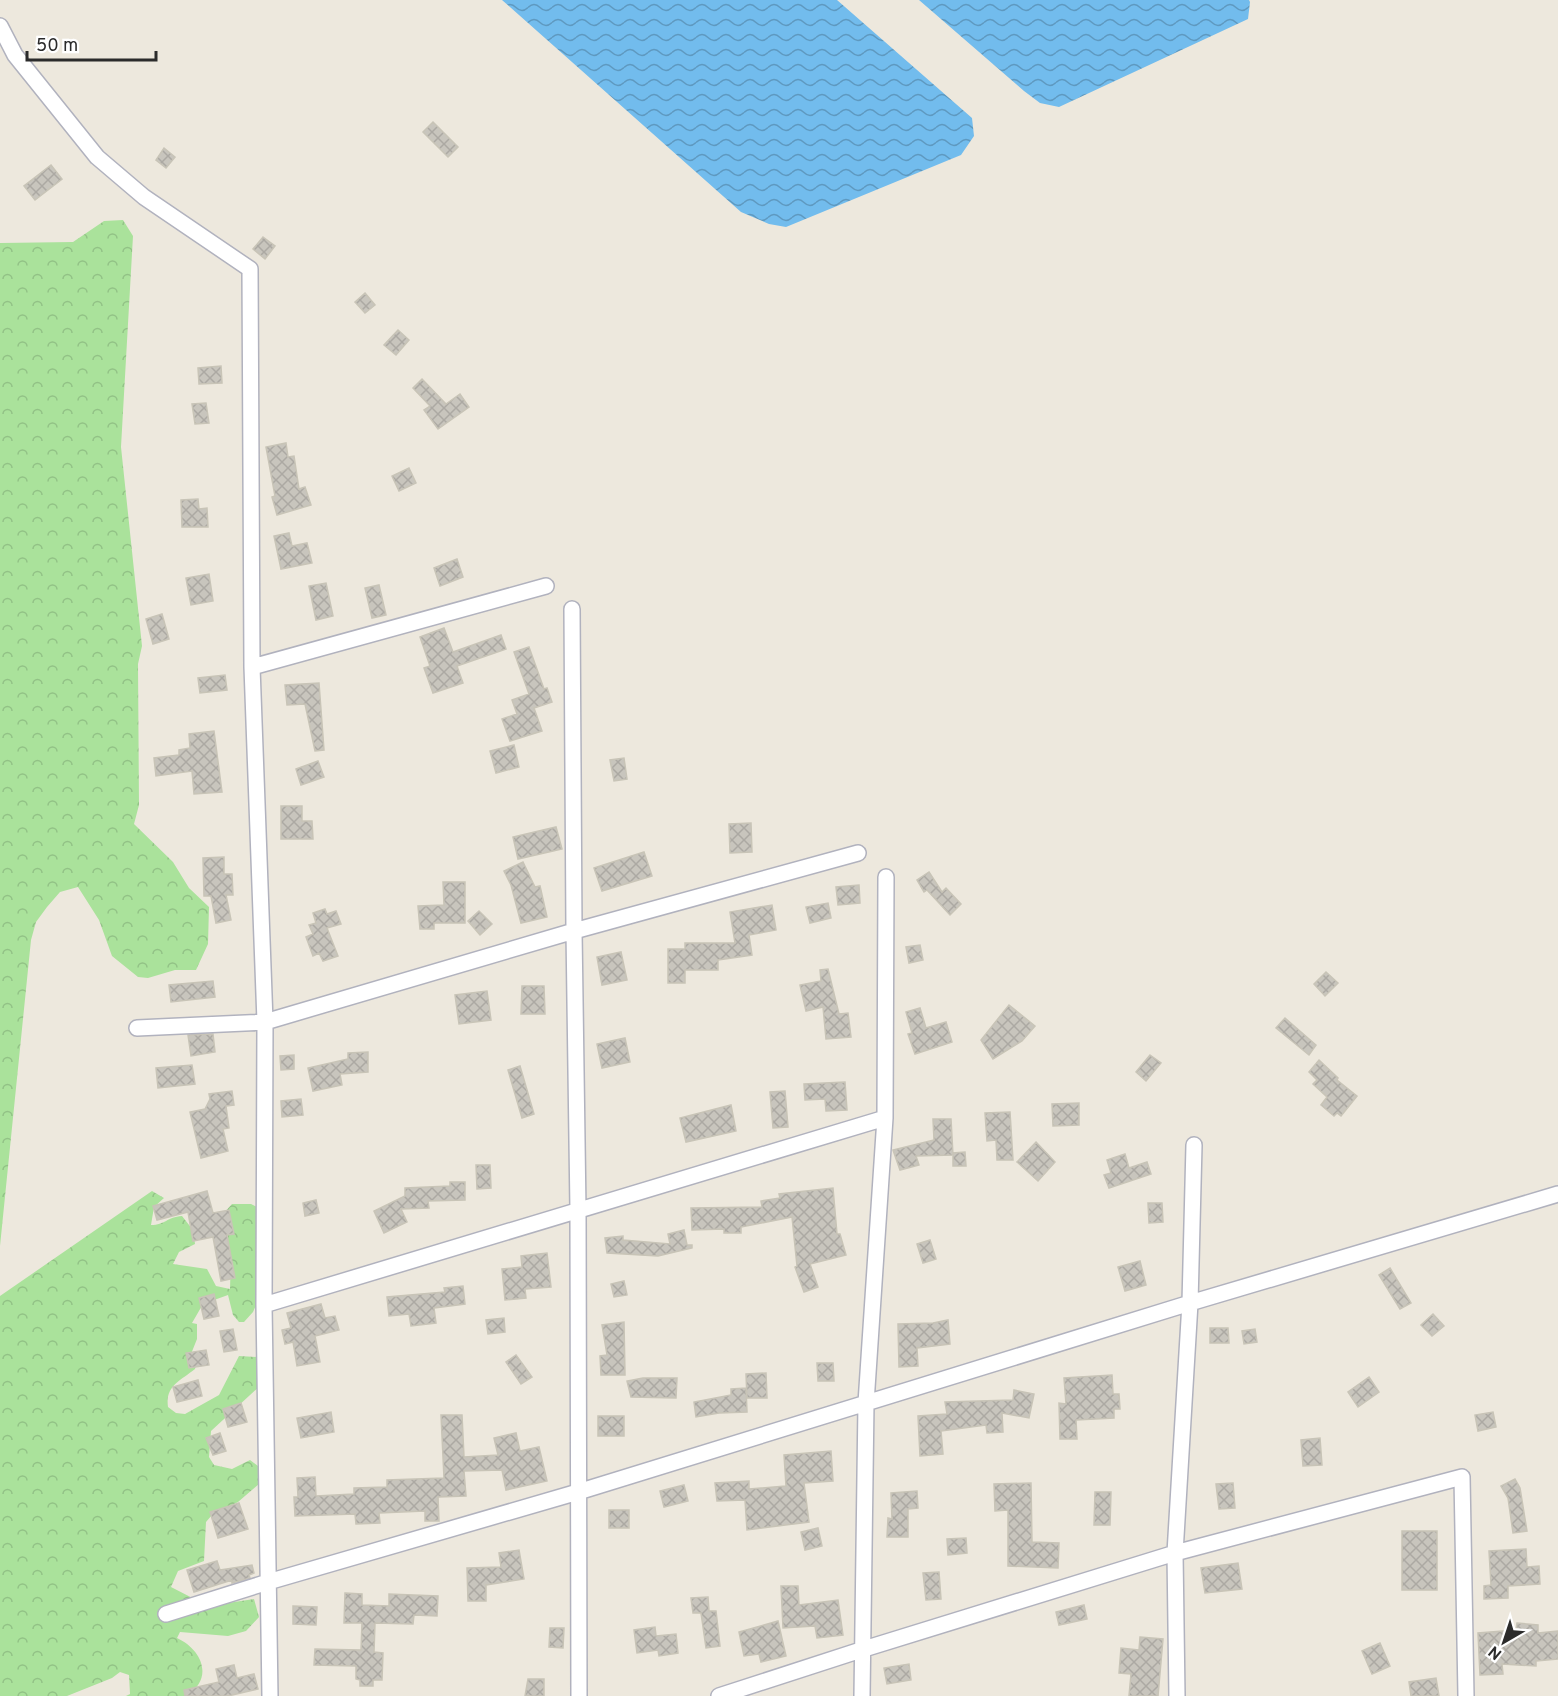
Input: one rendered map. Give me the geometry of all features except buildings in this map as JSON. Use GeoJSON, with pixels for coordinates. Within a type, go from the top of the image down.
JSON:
{"type":"FeatureCollection","features":[{"type":"Feature","properties":{"kind":"street"},"geometry":{"type":"LineString","coordinates":[[0,26],[15,55],[97,157],[144,197],[250,269],[252,667],[264,1022],[264,1305],[270,1696]]}},
{"type":"Feature","properties":{"kind":"street"},"geometry":{"type":"LineString","coordinates":[[252,667],[546,586]]}},
{"type":"Feature","properties":{"kind":"street"},"geometry":{"type":"LineString","coordinates":[[572,609],[578,1210],[579,1696]]}},
{"type":"Feature","properties":{"kind":"street"},"geometry":{"type":"LineString","coordinates":[[137,1028],[264,1022],[858,853]]}},
{"type":"Feature","properties":{"kind":"street"},"geometry":{"type":"LineString","coordinates":[[862,1696],[866,1403],[885,1118],[886,877]]}},
{"type":"Feature","properties":{"kind":"street"},"geometry":{"type":"LineString","coordinates":[[264,1305],[885,1118]]}},
{"type":"Feature","properties":{"kind":"street"},"geometry":{"type":"LineString","coordinates":[[1177,1696],[1175,1552],[1190,1303],[1194,1145]]}},
{"type":"Feature","properties":{"kind":"street"},"geometry":{"type":"LineString","coordinates":[[166,1614],[578,1492],[1190,1303],[1558,1194]]}},
{"type":"Feature","properties":{"kind":"street"},"geometry":{"type":"LineString","coordinates":[[719,1696],[1175,1552],[1462,1478],[1466,1696]]}},
{"type":"Feature","properties":{"kind":"green space"},"geometry":{"type":"Polygon","coordinates":[[[123,220],[133,236],[121,447],[142,646],[138,664],[139,805],[134,824],[173,862],[189,888],[209,907],[208,944],[196,970],[175,970],[148,978],[138,977],[112,956],[99,920],[78,887],[60,892],[36,922],[31,940],[0,1246],[0,243],[73,242],[104,221],[123,220]]]}},
{"type":"Feature","properties":{"kind":"green space"},"geometry":{"type":"Polygon","coordinates":[[[152,1191],[164,1198],[154,1207],[151,1225],[182,1216],[193,1230],[195,1244],[179,1252],[173,1264],[207,1269],[216,1286],[230,1289],[231,1255],[226,1247],[223,1214],[232,1204],[251,1204],[259,1208],[257,1303],[253,1312],[244,1322],[239,1322],[233,1315],[228,1295],[203,1304],[192,1323],[197,1324],[197,1339],[189,1359],[196,1365],[195,1369],[171,1389],[168,1407],[176,1413],[185,1414],[219,1395],[239,1356],[258,1357],[261,1385],[211,1431],[209,1457],[214,1465],[232,1469],[250,1460],[258,1466],[259,1484],[238,1502],[212,1515],[206,1522],[204,1561],[178,1571],[171,1587],[208,1606],[254,1599],[259,1617],[246,1631],[228,1636],[180,1632],[177,1638],[193,1650],[202,1665],[200,1681],[195,1689],[186,1696],[126,1696],[130,1694],[129,1675],[120,1672],[112,1678],[67,1696],[0,1696],[0,1296],[152,1191]]]}},
{"type":"Feature","properties":{"kind":"water"},"geometry":{"type":"Polygon","coordinates":[[[502,0],[837,0],[972,118],[974,136],[961,155],[786,227],[769,224],[741,212],[502,0]]]}},
{"type":"Feature","properties":{"kind":"water"},"geometry":{"type":"Polygon","coordinates":[[[919,0],[1249,0],[1250,2],[1248,19],[1059,107],[1040,103],[1024,91],[919,0]]]}}]}
